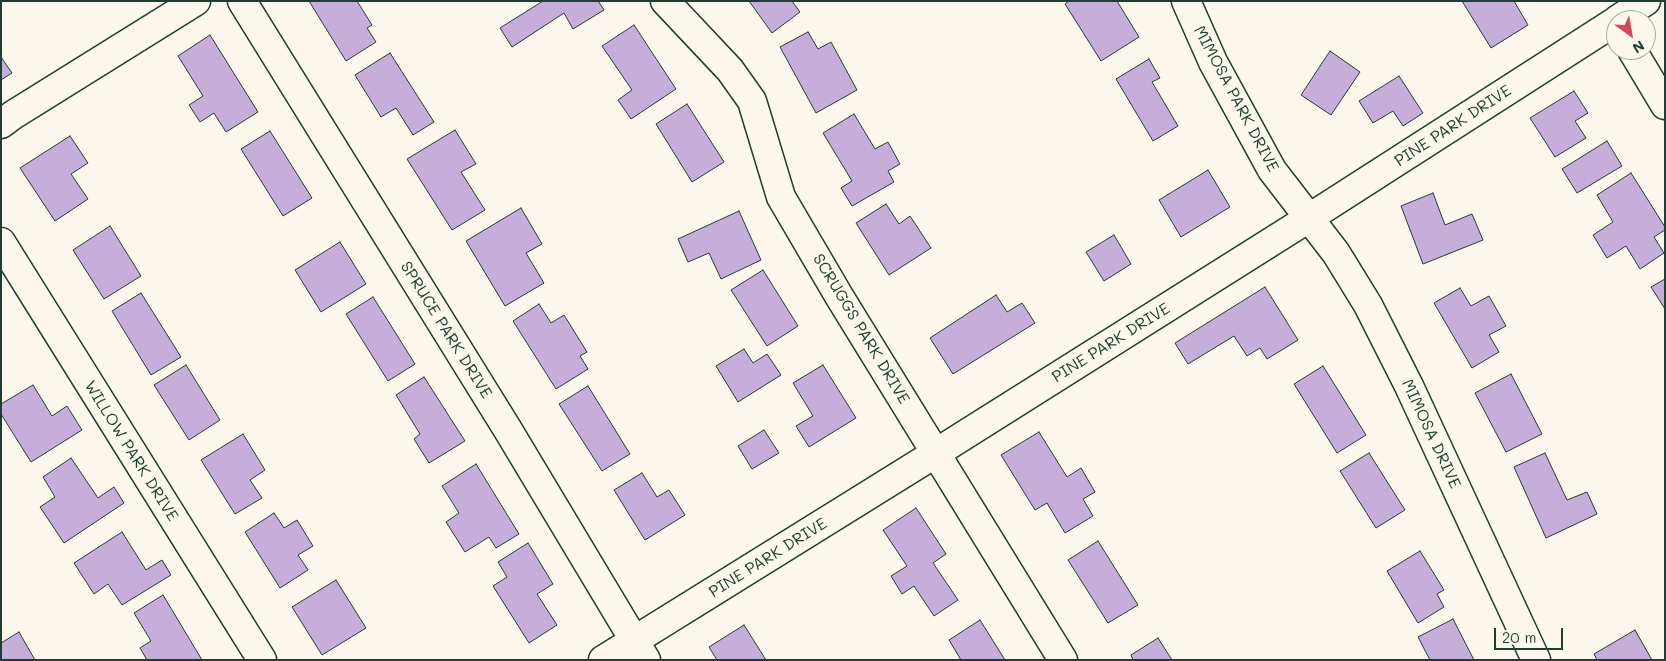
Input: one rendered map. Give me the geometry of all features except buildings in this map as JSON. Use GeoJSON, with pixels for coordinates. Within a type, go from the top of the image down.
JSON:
{"type":"FeatureCollection","features":[{"type":"Feature","properties":{"kind":"street"},"geometry":{"type":"LineString","coordinates":[[1,124],[196,1]]}},
{"type":"Feature","properties":{"kind":"street","name":"SPRUCE PARK DRIVE"},"geometry":{"type":"LineString","coordinates":[[242,1],[508,430],[640,650]]}},
{"type":"Feature","properties":{"kind":"street","name":"SCRUGGS PARK DRIVE"},"geometry":{"type":"LineString","coordinates":[[665,1],[730,70],[752,101],[782,197],[839,296],[1063,660]]}},
{"type":"Feature","properties":{"kind":"street","name":"MIMOSA PARK DRIVE"},"geometry":{"type":"LineString","coordinates":[[1186,1],[1213,62],[1272,170],[1309,218]]}},
{"type":"Feature","properties":{"kind":"street","name":"PINE PARK DRIVE"},"geometry":{"type":"LineString","coordinates":[[1629,10],[1646,1]]}},
{"type":"Feature","properties":{"kind":"street","name":"PINE PARK DRIVE"},"geometry":{"type":"LineString","coordinates":[[603,660],[640,650],[936,453],[1309,218],[1606,23]]}},
{"type":"Feature","properties":{"kind":"street"},"geometry":{"type":"LineString","coordinates":[[1638,60],[1665,105]]}},
{"type":"Feature","properties":{"kind":"street","name":"MIMOSA DRIVE"},"geometry":{"type":"LineString","coordinates":[[1309,218],[1336,253],[1368,305],[1409,386],[1536,660]]}},
{"type":"Feature","properties":{"kind":"street","name":"WILLOW PARK DRIVE"},"geometry":{"type":"LineString","coordinates":[[1,242],[262,660]]}}]}
